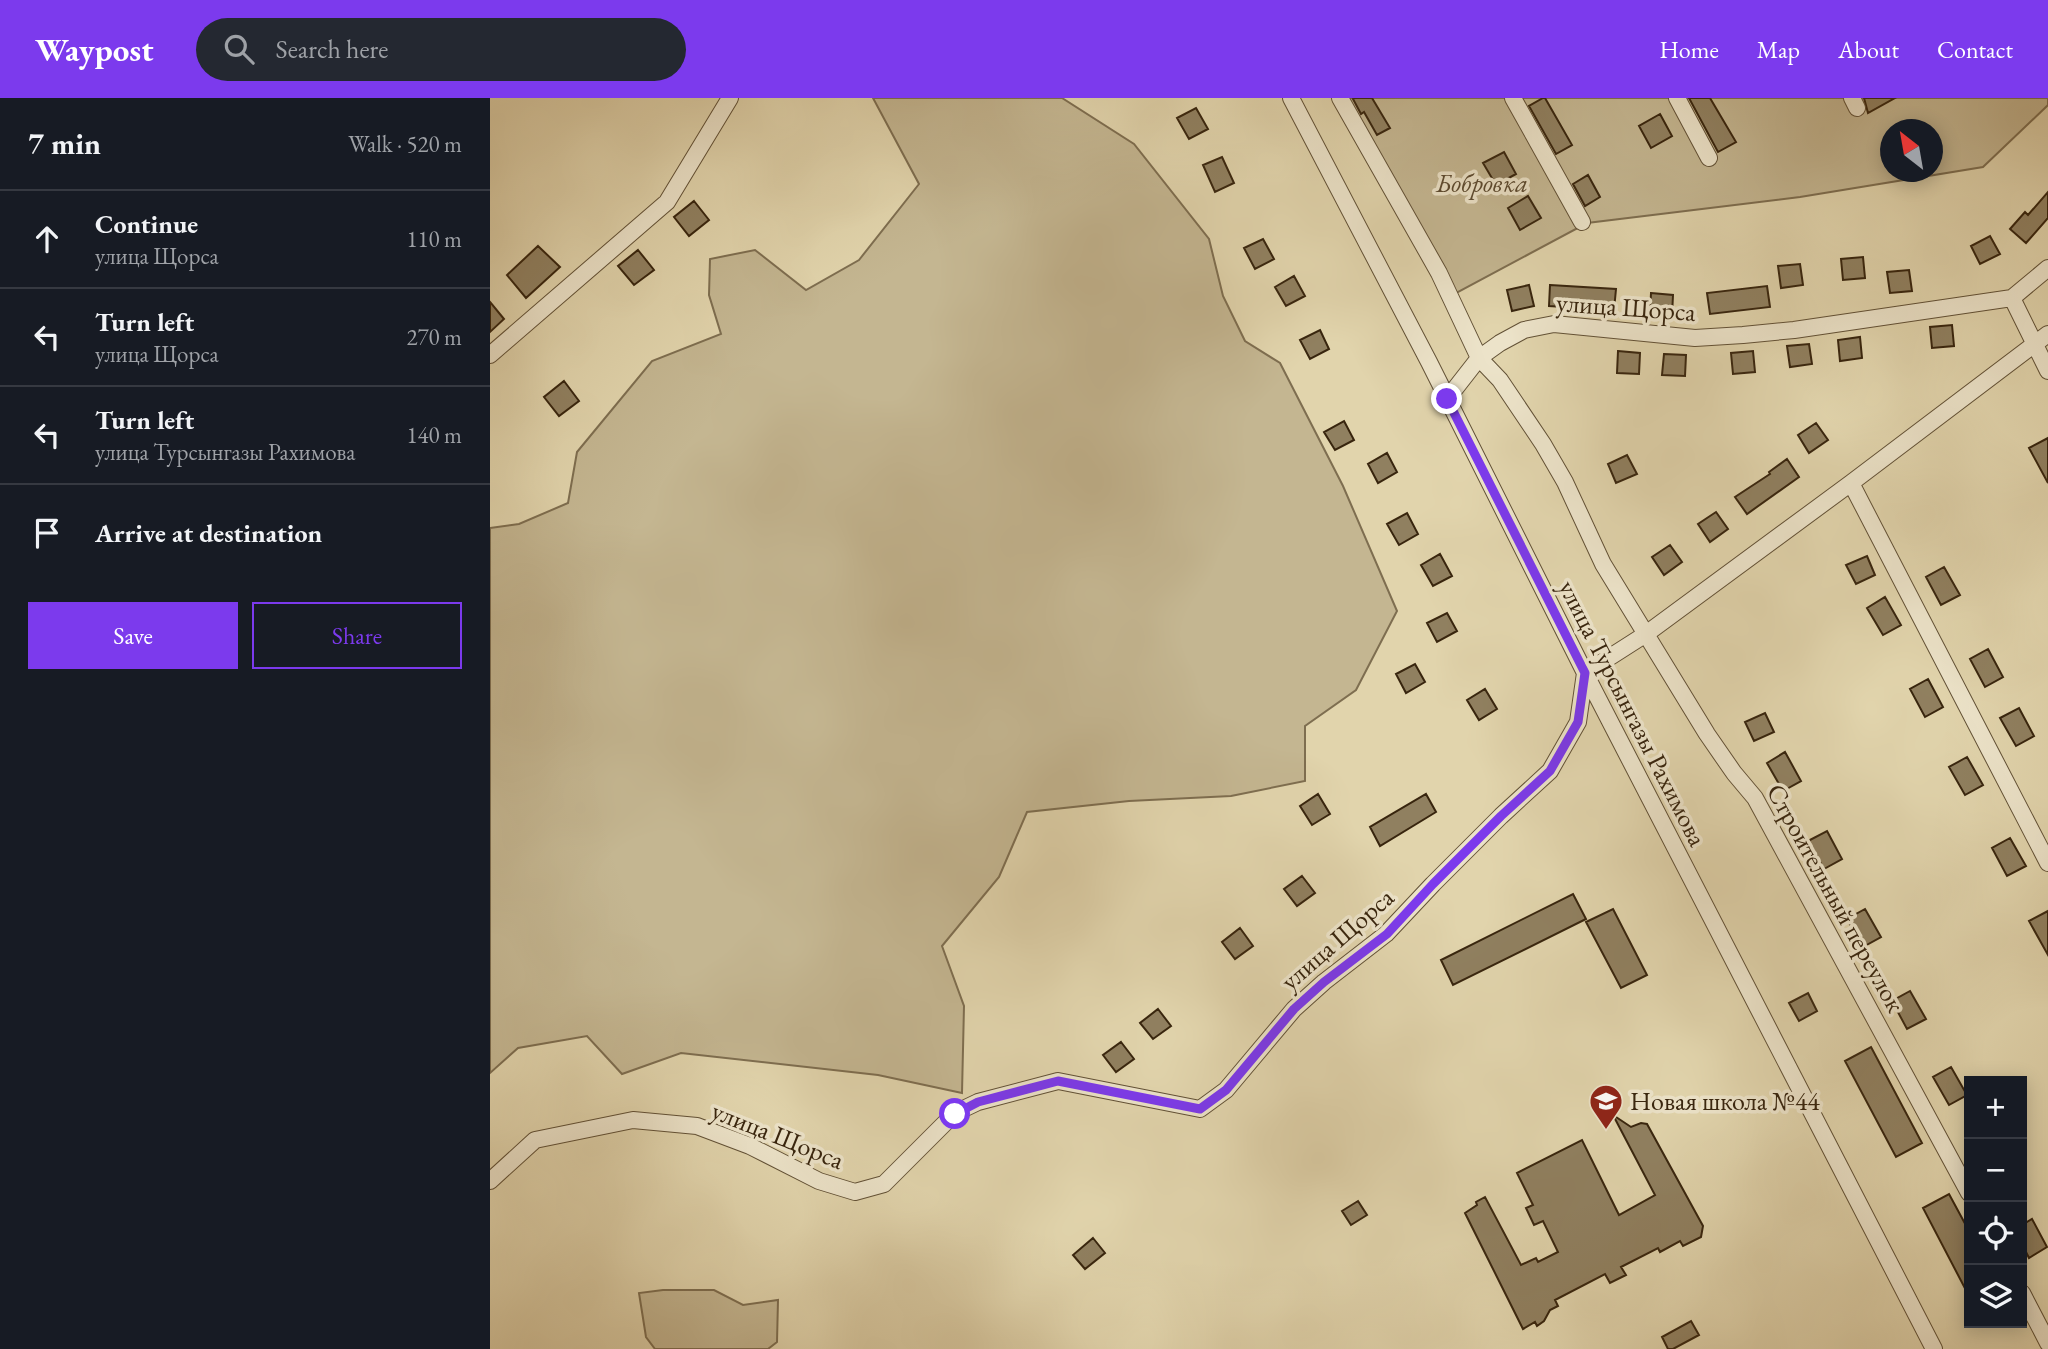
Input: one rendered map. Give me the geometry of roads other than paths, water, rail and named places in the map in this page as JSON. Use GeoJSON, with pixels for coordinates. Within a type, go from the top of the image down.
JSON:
{"type":"FeatureCollection","features":[{"type":"Feature","properties":{"kind":"street"},"geometry":{"type":"LineString","coordinates":[[490,355],[667,202],[730,98]]}},
{"type":"Feature","properties":{"kind":"street","name":"улица Турсынгазы Рахимова"},"geometry":{"type":"LineString","coordinates":[[1291,98],[1934,1349]]}},
{"type":"Feature","properties":{"kind":"street"},"geometry":{"type":"LineString","coordinates":[[1340,98],[1439,273],[1479,358],[1500,380],[1543,444],[1565,482],[1603,564],[1646,634]]}},
{"type":"Feature","properties":{"kind":"street"},"geometry":{"type":"LineString","coordinates":[[1513,98],[1582,222]]}},
{"type":"Feature","properties":{"kind":"street"},"geometry":{"type":"LineString","coordinates":[[1677,98],[1709,158]]}},
{"type":"Feature","properties":{"kind":"street"},"geometry":{"type":"LineString","coordinates":[[2048,268],[2012,298],[2048,371]]}},
{"type":"Feature","properties":{"kind":"street","name":"улица Щорса"},"geometry":{"type":"LineString","coordinates":[[1447,399],[1479,358],[1500,342],[1524,330],[1554,324],[1695,338],[1743,335],[2012,298]]}},
{"type":"Feature","properties":{"kind":"street"},"geometry":{"type":"LineString","coordinates":[[1585,673],[1646,634],[2048,334]]}},
{"type":"Feature","properties":{"kind":"street"},"geometry":{"type":"LineString","coordinates":[[1851,483],[2048,863]]}},
{"type":"Feature","properties":{"kind":"street","name":"Строительный переулок"},"geometry":{"type":"LineString","coordinates":[[1646,634],[1707,734],[1755,798],[1964,1184]]}},
{"type":"Feature","properties":{"kind":"street","name":"улица Щорса"},"geometry":{"type":"LineString","coordinates":[[490,1181],[535,1140],[633,1120],[697,1126],[750,1146],[819,1181],[855,1192],[884,1184],[955,1114],[978,1102],[1058,1081],[1200,1109],[1226,1090],[1294,1009],[1324,982],[1387,934],[1481,835],[1550,771],[1578,722],[1585,673]]}},
{"type":"Feature","properties":{"kind":"street"},"geometry":{"type":"LineString","coordinates":[[2027,1303],[2048,1343]]}},
{"type":"Feature","properties":{"kind":"place","name":"Новая школа №44"},"geometry":{"type":"Point","coordinates":[1606,1131]}},
{"type":"Feature","properties":{"kind":"park label","name":"Бобровка"},"geometry":{"type":"Point","coordinates":[1482,183]}}]}
